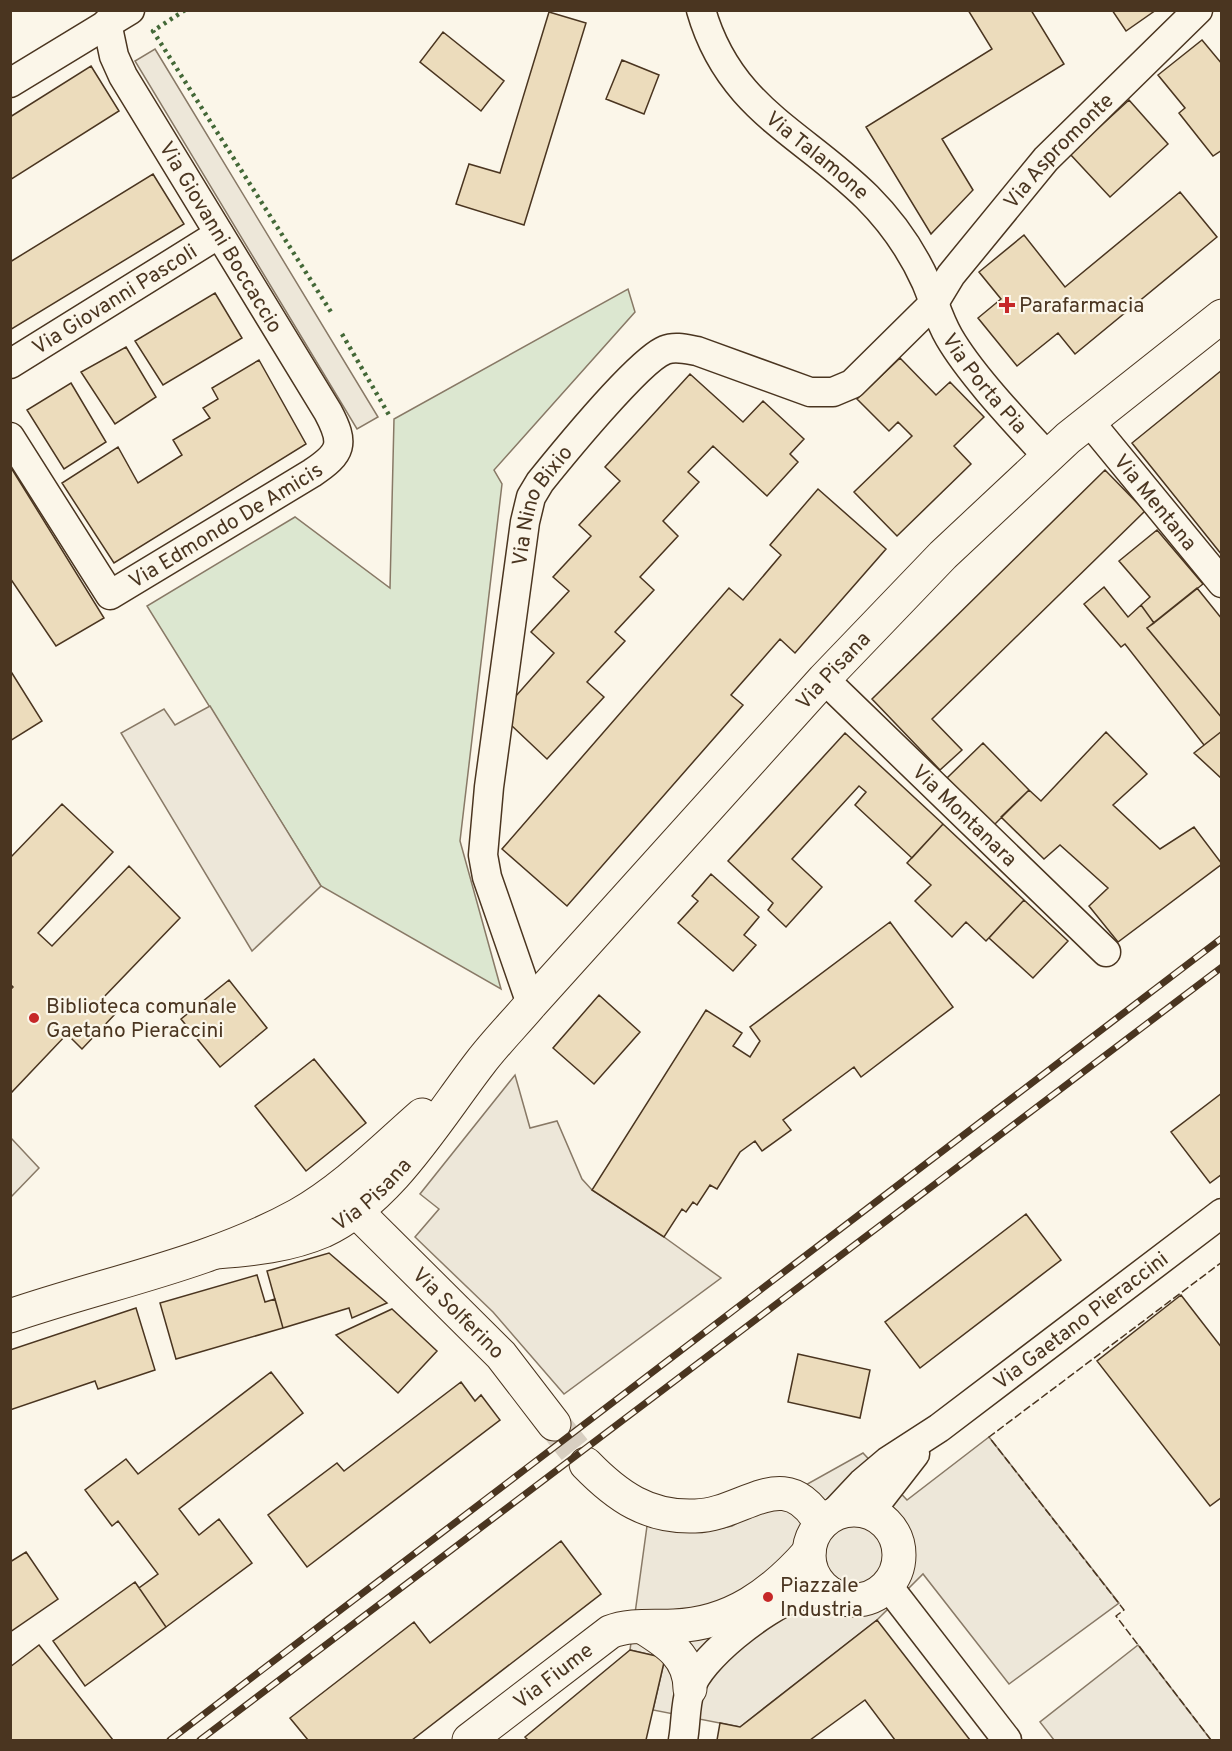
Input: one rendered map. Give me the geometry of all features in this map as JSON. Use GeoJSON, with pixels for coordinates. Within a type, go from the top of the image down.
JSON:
{"type":"FeatureCollection","features":[{"type":"Feature","properties":{"kind":"main road","name":"Via Pisana"},"geometry":{"type":"LineString","coordinates":[[216,1252],[268,1247],[298,1241],[324,1230],[355,1210],[420,1144],[481,1062],[531,1004],[824,679],[943,555],[1047,456],[1221,316]]}},
{"type":"Feature","properties":{"kind":"main road","name":"Via Pisana"},"geometry":{"type":"LineString","coordinates":[[10,1316],[216,1252],[308,1209],[350,1178],[481,1062]]}},
{"type":"Feature","properties":{"kind":"main road"},"geometry":{"type":"LineString","coordinates":[[355,1210],[351,1204],[353,1199],[407,1128]]}},
{"type":"Feature","properties":{"kind":"main road","name":"Via Solferino"},"geometry":{"type":"LineString","coordinates":[[355,1210],[501,1355],[524,1380],[554,1424]]}},
{"type":"Feature","properties":{"kind":"main road"},"geometry":{"type":"LineString","coordinates":[[586,1464],[622,1497],[646,1510],[678,1516],[713,1514],[759,1496],[778,1493],[788,1494],[804,1502],[820,1531],[810,1567],[816,1581],[828,1592],[846,1600],[865,1600],[888,1586],[896,1574],[900,1559],[898,1544],[892,1531],[882,1520],[870,1512],[857,1510],[820,1531],[776,1586],[724,1617],[699,1625],[644,1628]]}},
{"type":"Feature","properties":{"kind":"main road"},"geometry":{"type":"LineString","coordinates":[[644,1628],[676,1650],[686,1666],[690,1689]]}},
{"type":"Feature","properties":{"kind":"main road","name":"Via Fiume"},"geometry":{"type":"LineString","coordinates":[[469,1740],[601,1637],[617,1629],[644,1628]]}},
{"type":"Feature","properties":{"kind":"street","name":"Via Talamone"},"geometry":{"type":"LineString","coordinates":[[701,10],[713,46],[737,84],[757,105],[846,178],[876,206],[912,255],[934,303]]}},
{"type":"Feature","properties":{"kind":"street","name":"Via Aspromonte"},"geometry":{"type":"LineString","coordinates":[[934,303],[951,275],[1046,159],[1198,10]]}},
{"type":"Feature","properties":{"kind":"street"},"geometry":{"type":"LineString","coordinates":[[10,83],[119,17]]}},
{"type":"Feature","properties":{"kind":"street","name":"Via Giovanni Boccaccio"},"geometry":{"type":"LineString","coordinates":[[119,17],[114,56],[126,81],[328,412],[339,438],[338,449]]}},
{"type":"Feature","properties":{"kind":"street","name":"Via Giovanni Pascoli"},"geometry":{"type":"LineString","coordinates":[[10,364],[219,234]]}},
{"type":"Feature","properties":{"kind":"street","name":"Via Porta Pia"},"geometry":{"type":"LineString","coordinates":[[934,303],[944,327],[959,352],[1047,456]]}},
{"type":"Feature","properties":{"kind":"street","name":"Via Nino Bixio"},"geometry":{"type":"LineString","coordinates":[[531,1004],[487,878],[483,855],[518,564],[525,522],[535,490],[640,369],[664,350],[680,348],[697,351],[810,392],[833,393],[863,375],[934,303]]}},
{"type":"Feature","properties":{"kind":"street","name":"Via Mentana"},"geometry":{"type":"LineString","coordinates":[[1089,421],[1221,583]]}},
{"type":"Feature","properties":{"kind":"street","name":"Via Edmondo De Amicis"},"geometry":{"type":"LineString","coordinates":[[10,436],[110,595],[312,473],[332,459],[338,449]]}},
{"type":"Feature","properties":{"kind":"street","name":"Via Montanara"},"geometry":{"type":"LineString","coordinates":[[824,679],[1106,952]]}},
{"type":"Feature","properties":{"kind":"street","name":"Via Gaetano Pieraccini"},"geometry":{"type":"LineString","coordinates":[[820,1531],[877,1469],[939,1428],[1221,1213]]}},
{"type":"Feature","properties":{"kind":"street","name":"Via Gaetano Pieraccini"},"geometry":{"type":"LineString","coordinates":[[870,1512],[908,1462],[939,1428]]}},
{"type":"Feature","properties":{"kind":"street"},"geometry":{"type":"LineString","coordinates":[[888,1586],[1007,1740]]}},
{"type":"Feature","properties":{"kind":"street"},"geometry":{"type":"LineString","coordinates":[[683,1740],[690,1689],[714,1656],[740,1631],[793,1598],[828,1592]]}},
{"type":"Feature","properties":{"kind":"green space"},"geometry":{"type":"Polygon","coordinates":[[[628,289],[635,312],[494,470],[502,484],[460,841],[501,989],[321,886],[147,606],[295,517],[390,588],[394,419],[628,289]]]}},
{"type":"Feature","properties":{"kind":"shaded area"},"geometry":{"type":"Polygon","coordinates":[[[155,49],[378,417],[357,429],[135,61],[155,49]]]}},
{"type":"Feature","properties":{"kind":"shaded area"},"geometry":{"type":"Polygon","coordinates":[[[210,706],[321,886],[252,951],[121,733],[164,709],[175,725],[210,706]]]}},
{"type":"Feature","properties":{"kind":"shaded area"},"geometry":{"type":"Polygon","coordinates":[[[515,1075],[530,1128],[557,1121],[582,1179],[592,1190],[721,1278],[564,1394],[493,1312],[415,1237],[439,1209],[420,1194],[515,1075]]]}},
{"type":"Feature","properties":{"kind":"shaded area"},"geometry":{"type":"Polygon","coordinates":[[[11,1138],[39,1168],[10,1197],[11,1138]]]}},
{"type":"Feature","properties":{"kind":"shaded area","name":"Piazzale Industria"},"geometry":{"type":"Polygon","coordinates":[[[989,1437],[1119,1603],[1009,1684],[923,1574],[877,1620],[740,1727],[653,1710],[665,1658],[630,1650],[647,1526],[703,1532],[732,1526],[863,1453],[907,1500],[989,1437]]]}},
{"type":"Feature","properties":{"kind":"shaded area"},"geometry":{"type":"Polygon","coordinates":[[[1138,1645],[1211,1740],[1054,1740],[1040,1722],[1138,1645]]]}},
{"type":"Feature","properties":{"kind":"building"},"geometry":{"type":"Polygon","coordinates":[[[968,10],[1031,10],[1064,64],[942,139],[973,190],[931,234],[866,127],[992,49],[968,10]]]}},
{"type":"Feature","properties":{"kind":"building"},"geometry":{"type":"Polygon","coordinates":[[[1112,10],[1156,10],[1126,31],[1112,10]]]}},
{"type":"Feature","properties":{"kind":"building"},"geometry":{"type":"Polygon","coordinates":[[[549,12],[586,23],[524,225],[456,204],[469,164],[500,173],[549,12]]]}},
{"type":"Feature","properties":{"kind":"building"},"geometry":{"type":"Polygon","coordinates":[[[443,32],[504,81],[481,111],[420,62],[443,32]]]}},
{"type":"Feature","properties":{"kind":"building"},"geometry":{"type":"Polygon","coordinates":[[[1202,40],[1222,64],[1222,150],[1213,156],[1179,113],[1185,108],[1158,75],[1202,40]]]}},
{"type":"Feature","properties":{"kind":"building"},"geometry":{"type":"Polygon","coordinates":[[[622,60],[659,75],[644,114],[606,99],[622,60]]]}},
{"type":"Feature","properties":{"kind":"building"},"geometry":{"type":"Polygon","coordinates":[[[91,66],[119,111],[10,180],[10,117],[91,66]]]}},
{"type":"Feature","properties":{"kind":"building"},"geometry":{"type":"Polygon","coordinates":[[[1129,100],[1168,144],[1110,197],[1070,154],[1129,100]]]}},
{"type":"Feature","properties":{"kind":"building"},"geometry":{"type":"Polygon","coordinates":[[[153,174],[184,224],[10,330],[10,262],[153,174]]]}},
{"type":"Feature","properties":{"kind":"building"},"geometry":{"type":"Polygon","coordinates":[[[1180,192],[1217,237],[1075,354],[1058,333],[1017,366],[978,318],[1001,299],[979,272],[1024,235],[1065,287],[1180,192]]]}},
{"type":"Feature","properties":{"kind":"building"},"geometry":{"type":"Polygon","coordinates":[[[215,293],[242,338],[163,385],[135,341],[215,293]]]}},
{"type":"Feature","properties":{"kind":"building"},"geometry":{"type":"Polygon","coordinates":[[[126,347],[156,397],[115,424],[81,372],[126,347]]]}},
{"type":"Feature","properties":{"kind":"building"},"geometry":{"type":"Polygon","coordinates":[[[900,358],[936,395],[950,382],[984,417],[954,446],[971,464],[897,536],[854,492],[912,436],[898,422],[889,431],[857,399],[900,358]]]}},
{"type":"Feature","properties":{"kind":"building"},"geometry":{"type":"Polygon","coordinates":[[[259,360],[306,444],[114,563],[62,483],[118,447],[138,483],[182,455],[173,440],[210,418],[203,408],[218,399],[212,388],[259,360]]]}},
{"type":"Feature","properties":{"kind":"building"},"geometry":{"type":"Polygon","coordinates":[[[1222,370],[1222,555],[1132,443],[1222,370]]]}},
{"type":"Feature","properties":{"kind":"building"},"geometry":{"type":"Polygon","coordinates":[[[690,374],[743,422],[763,401],[804,439],[790,454],[798,462],[767,496],[713,446],[688,472],[699,482],[663,521],[678,536],[640,577],[654,590],[615,632],[625,641],[587,682],[604,697],[547,759],[511,725],[515,697],[554,653],[531,632],[569,591],[553,577],[591,536],[579,525],[620,481],[605,467],[690,374]]]}},
{"type":"Feature","properties":{"kind":"building"},"geometry":{"type":"Polygon","coordinates":[[[71,383],[106,442],[64,469],[27,410],[71,383]]]}},
{"type":"Feature","properties":{"kind":"building"},"geometry":{"type":"Polygon","coordinates":[[[10,466],[104,618],[56,646],[10,578],[10,466]]]}},
{"type":"Feature","properties":{"kind":"building"},"geometry":{"type":"Polygon","coordinates":[[[1105,470],[1145,511],[932,719],[962,750],[940,770],[872,699],[1105,470]]]}},
{"type":"Feature","properties":{"kind":"building"},"geometry":{"type":"Polygon","coordinates":[[[818,489],[886,549],[795,653],[780,639],[731,695],[743,705],[567,906],[502,849],[729,588],[743,600],[781,555],[770,545],[818,489]]]}},
{"type":"Feature","properties":{"kind":"building"},"geometry":{"type":"Polygon","coordinates":[[[1157,530],[1203,584],[1154,623],[1141,605],[1150,597],[1119,561],[1157,530]]]}},
{"type":"Feature","properties":{"kind":"building"},"geometry":{"type":"Polygon","coordinates":[[[1104,587],[1128,617],[1141,605],[1154,623],[1147,628],[1222,718],[1222,731],[1204,745],[1125,644],[1121,647],[1084,604],[1104,587]]]}},
{"type":"Feature","properties":{"kind":"building"},"geometry":{"type":"Polygon","coordinates":[[[1197,588],[1222,619],[1222,718],[1147,628],[1197,588]]]}},
{"type":"Feature","properties":{"kind":"building"},"geometry":{"type":"Polygon","coordinates":[[[10,670],[42,721],[10,741],[10,670]]]}},
{"type":"Feature","properties":{"kind":"building"},"geometry":{"type":"Polygon","coordinates":[[[1222,731],[1222,779],[1194,753],[1222,731]]]}},
{"type":"Feature","properties":{"kind":"building"},"geometry":{"type":"Polygon","coordinates":[[[1106,732],[1147,774],[1113,805],[1160,849],[1194,827],[1222,864],[1118,942],[1089,906],[1108,888],[1060,845],[1044,859],[1001,817],[1029,790],[1041,801],[1106,732]]]}},
{"type":"Feature","properties":{"kind":"building"},"geometry":{"type":"Polygon","coordinates":[[[845,733],[943,824],[912,858],[855,805],[866,792],[859,786],[792,859],[822,887],[786,927],[768,910],[773,903],[728,861],[845,733]]]}},
{"type":"Feature","properties":{"kind":"building"},"geometry":{"type":"Polygon","coordinates":[[[983,743],[1029,790],[993,826],[947,778],[983,743]]]}},
{"type":"Feature","properties":{"kind":"building"},"geometry":{"type":"Polygon","coordinates":[[[62,804],[113,852],[38,933],[52,946],[129,866],[180,918],[102,999],[117,1012],[82,1049],[67,1034],[10,1094],[10,990],[13,987],[10,984],[10,858],[62,804]]]}},
{"type":"Feature","properties":{"kind":"building"},"geometry":{"type":"Polygon","coordinates":[[[943,824],[1024,900],[986,941],[966,922],[952,937],[915,901],[931,885],[907,863],[943,824]]]}},
{"type":"Feature","properties":{"kind":"building"},"geometry":{"type":"Polygon","coordinates":[[[711,874],[759,917],[744,935],[756,945],[733,971],[678,923],[698,901],[692,896],[711,874]]]}},
{"type":"Feature","properties":{"kind":"building"},"geometry":{"type":"Polygon","coordinates":[[[1024,900],[1068,941],[1033,978],[989,938],[1024,900]]]}},
{"type":"Feature","properties":{"kind":"building"},"geometry":{"type":"Polygon","coordinates":[[[890,922],[953,1007],[861,1077],[854,1067],[783,1120],[791,1130],[762,1151],[755,1141],[740,1152],[717,1189],[710,1185],[697,1205],[693,1202],[686,1212],[682,1209],[664,1237],[592,1190],[706,1010],[742,1033],[733,1046],[750,1057],[760,1041],[750,1027],[890,922]]]}},
{"type":"Feature","properties":{"kind":"building"},"geometry":{"type":"Polygon","coordinates":[[[229,980],[267,1028],[220,1067],[181,1019],[229,980]]]}},
{"type":"Feature","properties":{"kind":"building"},"geometry":{"type":"Polygon","coordinates":[[[599,995],[640,1032],[594,1084],[553,1048],[599,995]]]}},
{"type":"Feature","properties":{"kind":"building"},"geometry":{"type":"Polygon","coordinates":[[[314,1059],[366,1123],[306,1171],[255,1106],[314,1059]]]}},
{"type":"Feature","properties":{"kind":"building"},"geometry":{"type":"Polygon","coordinates":[[[1222,1093],[1222,1174],[1210,1183],[1171,1132],[1222,1093]]]}},
{"type":"Feature","properties":{"kind":"building"},"geometry":{"type":"Polygon","coordinates":[[[1026,1214],[1061,1260],[920,1368],[885,1322],[1026,1214]]]}},
{"type":"Feature","properties":{"kind":"building"},"geometry":{"type":"Polygon","coordinates":[[[329,1253],[387,1303],[352,1318],[349,1308],[283,1328],[267,1271],[329,1253]]]}},
{"type":"Feature","properties":{"kind":"building"},"geometry":{"type":"Polygon","coordinates":[[[257,1275],[265,1302],[275,1299],[283,1328],[176,1359],[160,1303],[257,1275]]]}},
{"type":"Feature","properties":{"kind":"building"},"geometry":{"type":"Polygon","coordinates":[[[1181,1295],[1222,1348],[1222,1497],[1210,1506],[1097,1361],[1181,1295]]]}},
{"type":"Feature","properties":{"kind":"building"},"geometry":{"type":"Polygon","coordinates":[[[136,1308],[155,1370],[98,1389],[95,1381],[10,1410],[10,1350],[136,1308]]]}},
{"type":"Feature","properties":{"kind":"building"},"geometry":{"type":"Polygon","coordinates":[[[392,1309],[437,1351],[398,1393],[336,1335],[392,1309]]]}},
{"type":"Feature","properties":{"kind":"building"},"geometry":{"type":"Polygon","coordinates":[[[798,1354],[870,1370],[860,1418],[788,1402],[798,1354]]]}},
{"type":"Feature","properties":{"kind":"building"},"geometry":{"type":"Polygon","coordinates":[[[271,1372],[303,1413],[179,1509],[199,1535],[219,1519],[252,1563],[166,1627],[139,1588],[158,1574],[118,1521],[112,1526],[85,1490],[126,1459],[138,1474],[271,1372]]]}},
{"type":"Feature","properties":{"kind":"building"},"geometry":{"type":"Polygon","coordinates":[[[461,1382],[475,1401],[481,1395],[500,1420],[307,1567],[268,1515],[337,1463],[344,1471],[461,1382]]]}},
{"type":"Feature","properties":{"kind":"building"},"geometry":{"type":"Polygon","coordinates":[[[561,1541],[601,1594],[412,1740],[308,1740],[290,1718],[414,1622],[430,1643],[561,1541]]]}},
{"type":"Feature","properties":{"kind":"building"},"geometry":{"type":"Polygon","coordinates":[[[26,1552],[58,1599],[10,1632],[10,1562],[26,1552]]]}},
{"type":"Feature","properties":{"kind":"building"},"geometry":{"type":"Polygon","coordinates":[[[135,1582],[166,1627],[85,1686],[53,1641],[135,1582]]]}},
{"type":"Feature","properties":{"kind":"building"},"geometry":{"type":"Polygon","coordinates":[[[877,1620],[970,1740],[895,1740],[865,1700],[810,1740],[717,1740],[720,1723],[740,1727],[877,1620]]]}},
{"type":"Feature","properties":{"kind":"building"},"geometry":{"type":"Polygon","coordinates":[[[39,1645],[113,1740],[10,1740],[10,1667],[39,1645]]]}},
{"type":"Feature","properties":{"kind":"building"},"geometry":{"type":"Polygon","coordinates":[[[630,1650],[665,1658],[646,1740],[528,1740],[525,1737],[630,1650]]]}},
{"type":"Feature","properties":{"kind":"tunnel"},"geometry":{"type":"LineString","coordinates":[[554,1424],[586,1464]]}},
{"type":"Feature","properties":{"kind":"railway"},"geometry":{"type":"LineString","coordinates":[[170,1740],[1222,938]]}},
{"type":"Feature","properties":{"kind":"railway"},"geometry":{"type":"LineString","coordinates":[[200,1740],[1222,967]]}},
{"type":"Feature","properties":{"kind":"hedge"},"geometry":{"type":"LineString","coordinates":[[185,10],[153,31],[331,312]]}},
{"type":"Feature","properties":{"kind":"hedge"},"geometry":{"type":"LineString","coordinates":[[342,334],[389,415]]}},
{"type":"Feature","properties":{"kind":"fence"},"geometry":{"type":"LineString","coordinates":[[1211,1740],[1116,1616],[1124,1610],[989,1437],[1222,1262]]}},
{"type":"Feature","properties":{"kind":"place","name":"Parafarmacia"},"geometry":{"type":"Point","coordinates":[1007,305]}},
{"type":"Feature","properties":{"kind":"place","name":"Biblioteca comunale Gaetano Pieraccini"},"geometry":{"type":"Point","coordinates":[34,1018]}},
{"type":"Feature","properties":{"kind":"place","name":"Piazzale Industria"},"geometry":{"type":"Point","coordinates":[768,1597]}}]}
